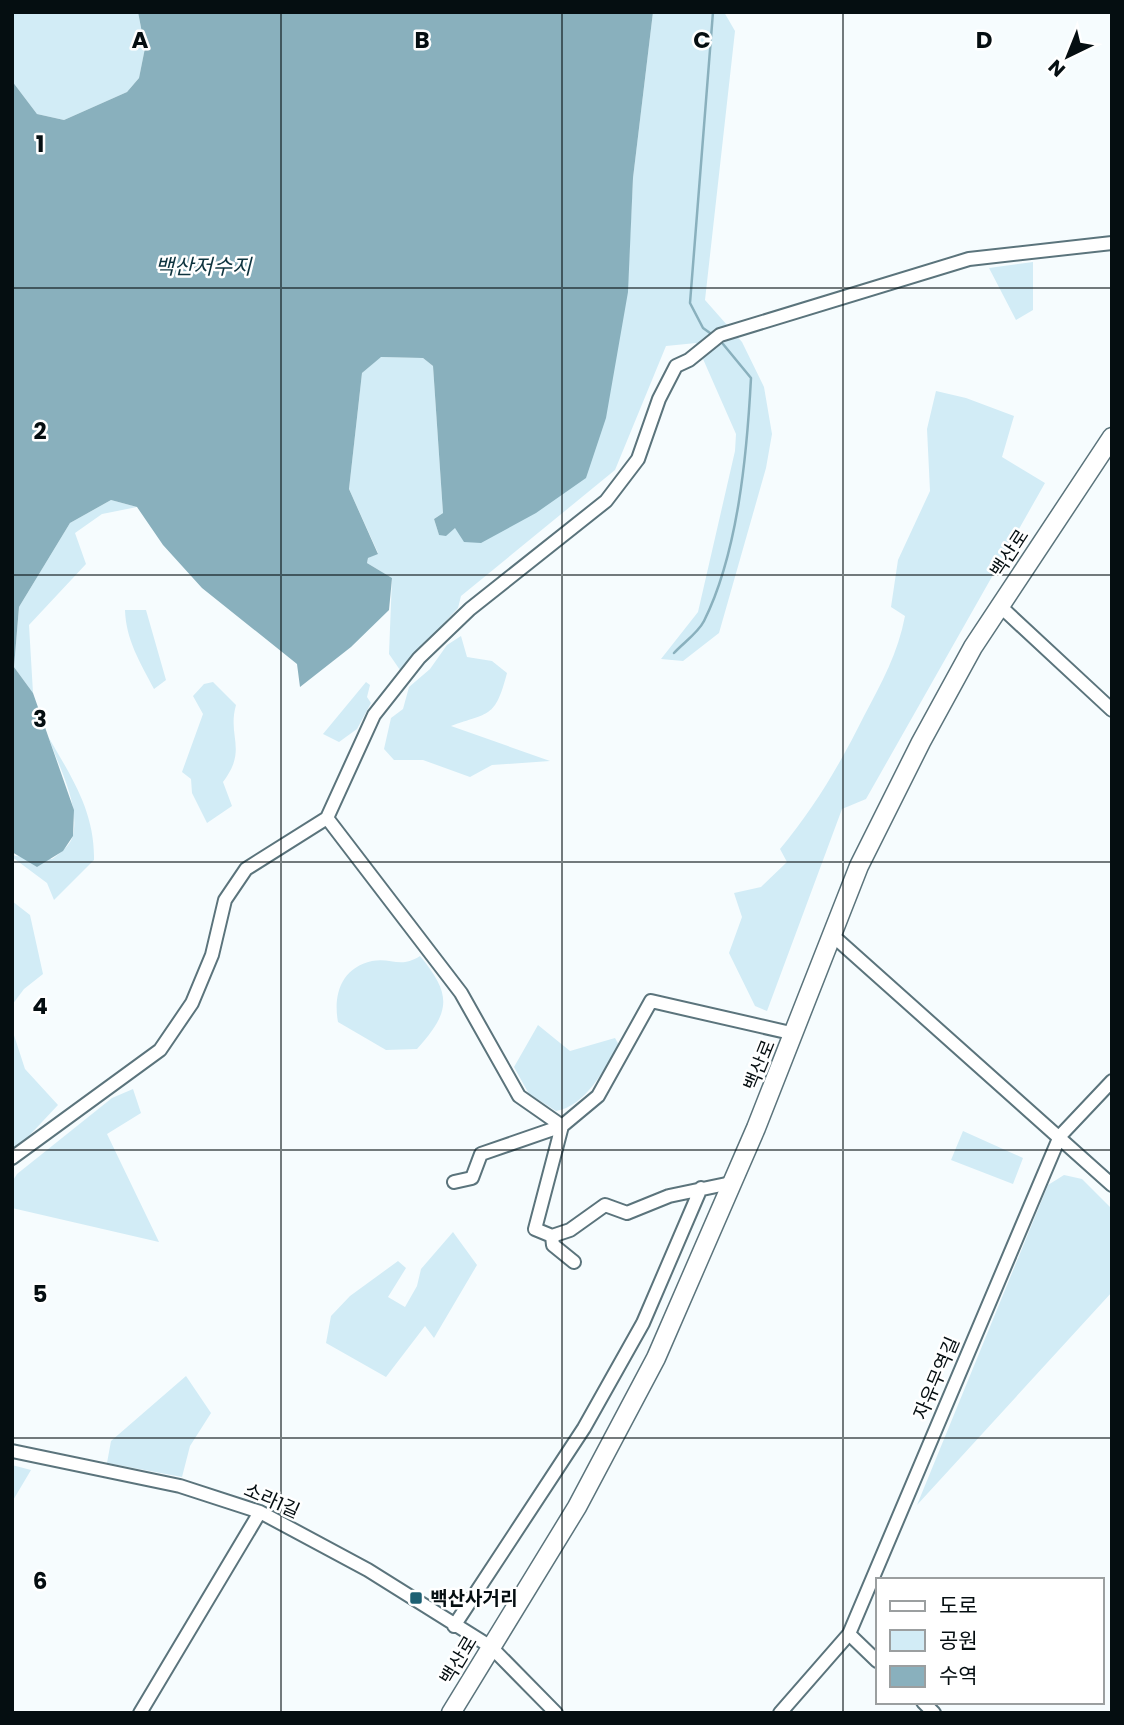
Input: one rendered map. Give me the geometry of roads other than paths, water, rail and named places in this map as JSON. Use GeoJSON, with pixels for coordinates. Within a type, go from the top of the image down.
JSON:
{"type":"FeatureCollection","features":[{"type":"Feature","properties":{"kind":"main road","name":"백산로"},"geometry":{"type":"LineString","coordinates":[[451,1713],[577,1507],[656,1358],[795,1034],[859,866],[921,742],[973,647],[1112,437]]}},
{"type":"Feature","properties":{"kind":"street"},"geometry":{"type":"LineString","coordinates":[[12,1158],[160,1050],[192,1003],[212,955],[225,900],[246,869],[327,818],[374,715],[419,658],[470,609],[606,501],[638,459],[659,399],[676,366],[690,360],[720,335],[970,259],[1112,243]]}},
{"type":"Feature","properties":{"kind":"street"},"geometry":{"type":"LineString","coordinates":[[1000,606],[1112,710]]}},
{"type":"Feature","properties":{"kind":"street"},"geometry":{"type":"LineString","coordinates":[[327,818],[461,993],[519,1096],[562,1126]]}},
{"type":"Feature","properties":{"kind":"street"},"geometry":{"type":"LineString","coordinates":[[831,934],[1112,1185]]}},
{"type":"Feature","properties":{"kind":"street"},"geometry":{"type":"LineString","coordinates":[[454,1182],[472,1178],[481,1154],[562,1126],[598,1096],[651,1001],[795,1034]]}},
{"type":"Feature","properties":{"kind":"street"},"geometry":{"type":"LineString","coordinates":[[1060,1136],[1112,1081]]}},
{"type":"Feature","properties":{"kind":"street"},"geometry":{"type":"LineString","coordinates":[[562,1126],[535,1229],[552,1236],[570,1230],[605,1205],[627,1213],[669,1196],[731,1184]]}},
{"type":"Feature","properties":{"kind":"street","name":"자유무역길"},"geometry":{"type":"LineString","coordinates":[[780,1713],[849,1634],[1060,1136]]}},
{"type":"Feature","properties":{"kind":"street"},"geometry":{"type":"LineString","coordinates":[[455,1625],[597,1405],[643,1323],[701,1188]]}},
{"type":"Feature","properties":{"kind":"street"},"geometry":{"type":"LineString","coordinates":[[552,1236],[554,1245],[574,1262]]}},
{"type":"Feature","properties":{"kind":"street","name":"소라1길"},"geometry":{"type":"LineString","coordinates":[[12,1451],[180,1486],[260,1512],[349,1559],[491,1647],[556,1713]]}},
{"type":"Feature","properties":{"kind":"street"},"geometry":{"type":"LineString","coordinates":[[140,1713],[260,1512]]}},
{"type":"Feature","properties":{"kind":"street"},"geometry":{"type":"LineString","coordinates":[[849,1634],[876,1660]]}},
{"type":"Feature","properties":{"kind":"water","name":"백산저수지"},"geometry":{"type":"Polygon","coordinates":[[[138,12],[653,12],[633,178],[628,292],[606,418],[586,478],[536,513],[481,543],[464,542],[455,528],[446,536],[439,535],[434,519],[443,513],[433,366],[423,358],[381,357],[362,373],[349,489],[378,554],[368,558],[367,563],[392,578],[389,610],[351,647],[300,687],[297,664],[202,588],[163,545],[137,507],[111,500],[70,523],[19,607],[14,667],[33,693],[74,810],[73,836],[63,851],[37,867],[12,852],[12,81],[37,114],[64,120],[127,92],[139,78],[145,48],[138,12]]]}},
{"type":"Feature","properties":{"kind":"waterway"},"geometry":{"type":"LineString","coordinates":[[710,333],[703,328],[690,303],[713,12]]}},
{"type":"Feature","properties":{"kind":"waterway"},"geometry":{"type":"LineString","coordinates":[[674,653],[704,621],[716,594],[739,503],[751,378],[723,344]]}},
{"type":"Feature","properties":{"kind":"place","name":"백산사거리"},"geometry":{"type":"Point","coordinates":[416,1598]}}]}
